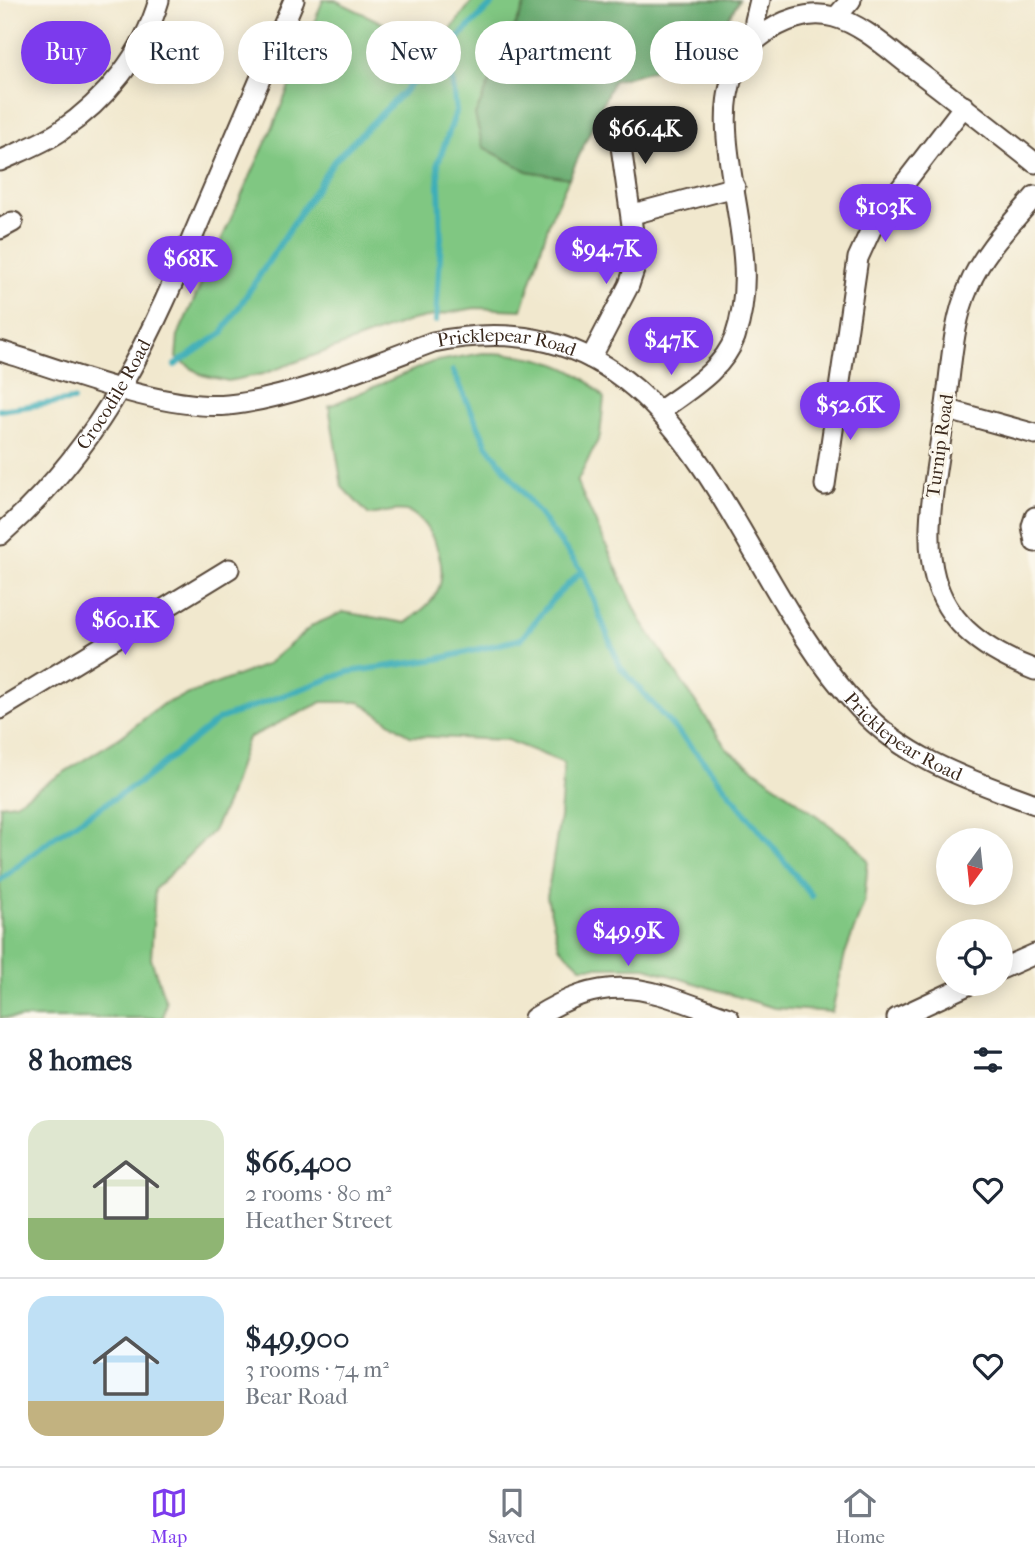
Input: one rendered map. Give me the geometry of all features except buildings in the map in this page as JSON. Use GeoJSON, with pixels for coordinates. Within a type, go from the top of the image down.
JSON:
{"type":"FeatureCollection","features":[{"type":"Feature","properties":{"kind":"street"},"geometry":{"type":"LineString","coordinates":[[0,161],[57,133],[96,103],[125,69],[148,32],[159,0]]}},
{"type":"Feature","properties":{"kind":"street","name":"Crocodile Road"},"geometry":{"type":"LineString","coordinates":[[0,535],[63,471],[123,388],[157,322],[294,0]]}},
{"type":"Feature","properties":{"kind":"street"},"geometry":{"type":"LineString","coordinates":[[755,21],[760,0]]}},
{"type":"Feature","properties":{"kind":"street"},"geometry":{"type":"LineString","coordinates":[[836,17],[851,0]]}},
{"type":"Feature","properties":{"kind":"street"},"geometry":{"type":"LineString","coordinates":[[763,34],[792,19],[820,15],[836,17],[875,39],[1035,163]]}},
{"type":"Feature","properties":{"kind":"street"},"geometry":{"type":"LineString","coordinates":[[661,411],[721,363],[734,337],[746,292],[735,187],[727,141],[727,96],[731,84]]}},
{"type":"Feature","properties":{"kind":"street"},"geometry":{"type":"LineString","coordinates":[[825,485],[858,258],[874,223],[964,106]]}},
{"type":"Feature","properties":{"kind":"street"},"geometry":{"type":"LineString","coordinates":[[591,358],[635,272],[638,248],[618,125]]}},
{"type":"Feature","properties":{"kind":"street"},"geometry":{"type":"LineString","coordinates":[[633,214],[735,187]]}},
{"type":"Feature","properties":{"kind":"street","name":"Turnip Road"},"geometry":{"type":"LineString","coordinates":[[1035,196],[994,245],[968,288],[961,309],[932,502],[929,564],[933,579],[955,617],[981,642],[1006,659],[1035,670]]}},
{"type":"Feature","properties":{"kind":"street","name":"Pricklepear Road"},"geometry":{"type":"LineString","coordinates":[[0,351],[171,400],[228,405],[265,398],[433,342],[460,337],[494,335],[536,339],[591,358],[633,384],[661,411],[750,542],[832,678],[861,711],[890,738],[914,755],[1035,804]]}},
{"type":"Feature","properties":{"kind":"street"},"geometry":{"type":"LineString","coordinates":[[946,409],[1035,434]]}},
{"type":"Feature","properties":{"kind":"street"},"geometry":{"type":"LineString","coordinates":[[1035,517],[1032,526],[1035,542]]}},
{"type":"Feature","properties":{"kind":"street"},"geometry":{"type":"LineString","coordinates":[[0,709],[229,569]]}},
{"type":"Feature","properties":{"kind":"street"},"geometry":{"type":"LineString","coordinates":[[1013,964],[1035,954]]}},
{"type":"Feature","properties":{"kind":"street"},"geometry":{"type":"LineString","coordinates":[[534,1018],[582,992],[618,987],[656,992],[729,1018]]}},
{"type":"Feature","properties":{"kind":"street"},"geometry":{"type":"LineString","coordinates":[[897,1018],[944,996]]}},
{"type":"Feature","properties":{"kind":"green space"},"geometry":{"type":"Polygon","coordinates":[[[323,0],[335,0],[378,21],[366,21],[366,84],[461,84],[461,21],[457,21],[473,0],[527,0],[518,21],[475,21],[475,84],[489,84],[475,115],[527,171],[569,178],[550,220],[522,310],[475,308],[412,320],[263,374],[228,381],[202,375],[176,358],[178,335],[290,84],[352,84],[352,21],[315,21],[323,0]]]}},
{"type":"Feature","properties":{"kind":"green space"},"geometry":{"type":"Polygon","coordinates":[[[527,0],[739,0],[727,21],[650,21],[650,71],[636,75],[636,21],[518,21],[527,0]]]}},
{"type":"Feature","properties":{"kind":"green space"},"geometry":{"type":"Polygon","coordinates":[[[489,84],[612,84],[569,178],[527,171],[483,147],[475,115],[489,84]]]}},
{"type":"Feature","properties":{"kind":"green space"},"geometry":{"type":"Polygon","coordinates":[[[483,353],[516,355],[549,362],[579,376],[604,398],[600,436],[577,482],[640,619],[727,749],[855,844],[868,861],[864,903],[845,954],[832,1012],[774,1008],[643,967],[581,967],[559,946],[547,897],[560,817],[564,763],[507,740],[410,736],[360,702],[322,702],[248,738],[226,804],[213,831],[155,889],[151,959],[166,1002],[163,1018],[0,1018],[0,805],[15,803],[122,736],[163,704],[266,665],[313,625],[343,612],[406,623],[425,608],[439,587],[441,576],[441,564],[434,541],[413,514],[397,511],[369,515],[342,487],[329,406],[432,362],[483,353]]]}},
{"type":"Feature","properties":{"kind":"waterway"},"geometry":{"type":"LineString","coordinates":[[175,365],[222,333],[334,161],[496,0]]}},
{"type":"Feature","properties":{"kind":"waterway"},"geometry":{"type":"LineString","coordinates":[[436,321],[441,237],[438,163],[456,112],[453,84]]}},
{"type":"Feature","properties":{"kind":"waterway"},"geometry":{"type":"LineString","coordinates":[[453,371],[487,445],[582,571],[620,667],[702,759],[812,896]]}},
{"type":"Feature","properties":{"kind":"waterway"},"geometry":{"type":"LineString","coordinates":[[0,410],[73,400]]}},
{"type":"Feature","properties":{"kind":"waterway"},"geometry":{"type":"LineString","coordinates":[[0,880],[54,837],[143,780],[219,719],[348,672],[438,659],[521,639],[553,599],[582,571]]}}]}
